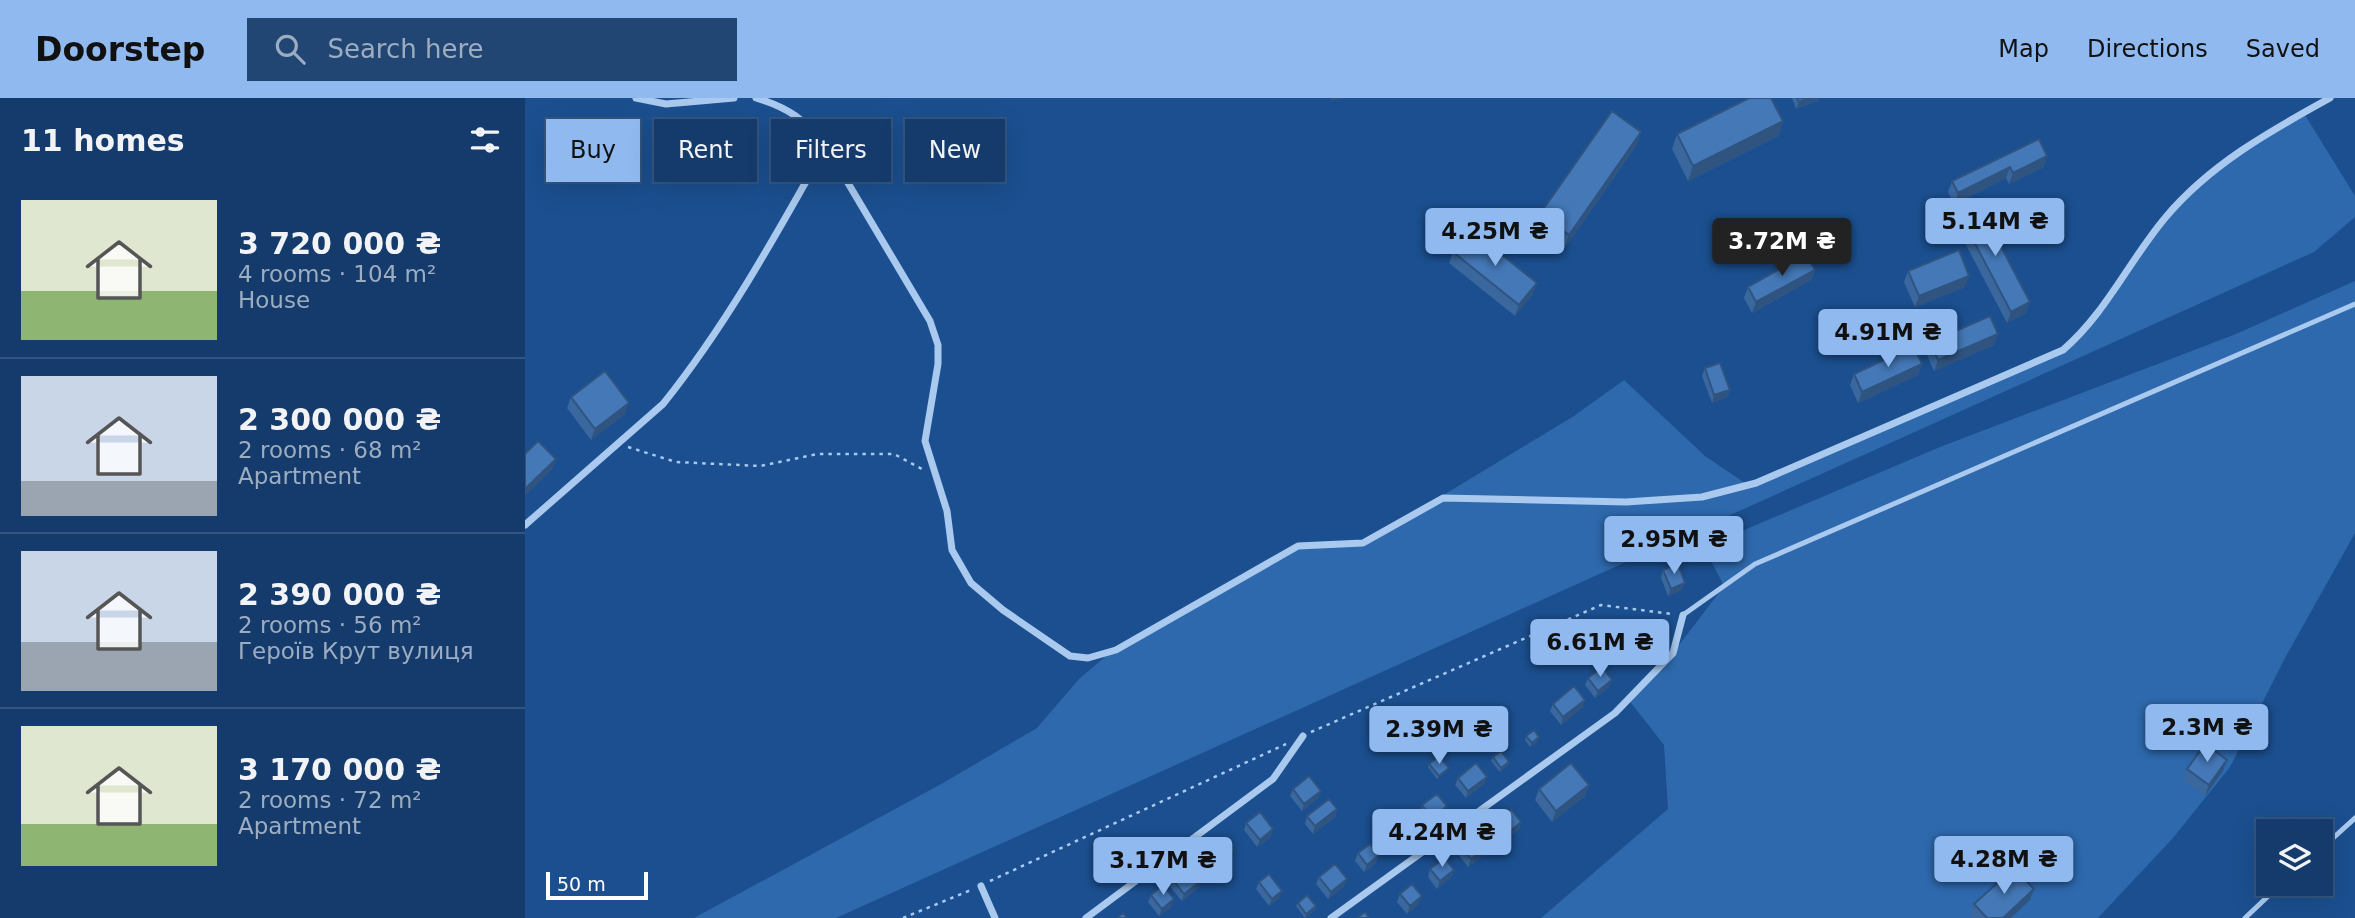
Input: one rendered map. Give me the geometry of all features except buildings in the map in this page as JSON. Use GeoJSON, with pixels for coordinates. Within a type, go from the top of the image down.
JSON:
{"type":"FeatureCollection","features":[{"type":"Feature","properties":{"kind":"street"},"geometry":{"type":"LineString","coordinates":[[636,98],[666,104],[734,98]]}},
{"type":"Feature","properties":{"kind":"street"},"geometry":{"type":"LineString","coordinates":[[756,98],[782,105],[802,119]]}},
{"type":"Feature","properties":{"kind":"street"},"geometry":{"type":"LineString","coordinates":[[847,182],[930,321],[938,345],[938,364],[925,441],[947,511],[952,550],[971,583],[1003,610],[1070,656],[1088,658],[1116,650],[1299,546],[1363,543],[1443,498],[1626,502],[1702,497],[1756,483],[2063,350],[2085,331],[2164,219],[2190,191],[2252,141],[2330,98]]}},
{"type":"Feature","properties":{"kind":"street"},"geometry":{"type":"LineString","coordinates":[[525,526],[663,404],[722,326],[805,182]]}},
{"type":"Feature","properties":{"kind":"street"},"geometry":{"type":"LineString","coordinates":[[1331,918],[1615,713],[1674,653],[1683,615]]}},
{"type":"Feature","properties":{"kind":"street"},"geometry":{"type":"LineString","coordinates":[[1086,918],[1273,779],[1303,736]]}},
{"type":"Feature","properties":{"kind":"street"},"geometry":{"type":"LineString","coordinates":[[981,886],[995,918]]}},
{"type":"Feature","properties":{"kind":"lane"},"geometry":{"type":"LineString","coordinates":[[1683,615],[1755,564],[2355,304]]}},
{"type":"Feature","properties":{"kind":"lane"},"geometry":{"type":"LineString","coordinates":[[2333,838],[2355,818]]}},
{"type":"Feature","properties":{"kind":"lane"},"geometry":{"type":"LineString","coordinates":[[2245,918],[2268,896]]}},
{"type":"Feature","properties":{"kind":"path"},"geometry":{"type":"LineString","coordinates":[[617,444],[676,462],[760,466],[817,454],[894,454],[935,475]]}},
{"type":"Feature","properties":{"kind":"shaded area"},"geometry":{"type":"Polygon","coordinates":[[[2305,115],[2355,196],[2355,217],[2314,252],[836,918],[694,918],[943,783],[1037,728],[1079,679],[1105,657],[1298,546],[1361,545],[1574,416],[1624,380],[1705,456],[1748,485],[2063,350],[2094,319],[2151,236],[2194,186],[2247,146],[2305,115]]]}},
{"type":"Feature","properties":{"kind":"shaded area"},"geometry":{"type":"Polygon","coordinates":[[[2355,281],[2355,533],[2285,658],[2230,767],[2173,838],[2098,918],[1541,918],[1668,809],[1664,745],[1628,699],[1673,653],[1724,586],[1704,547],[1940,447],[2236,334],[2355,281]]]}}]}
